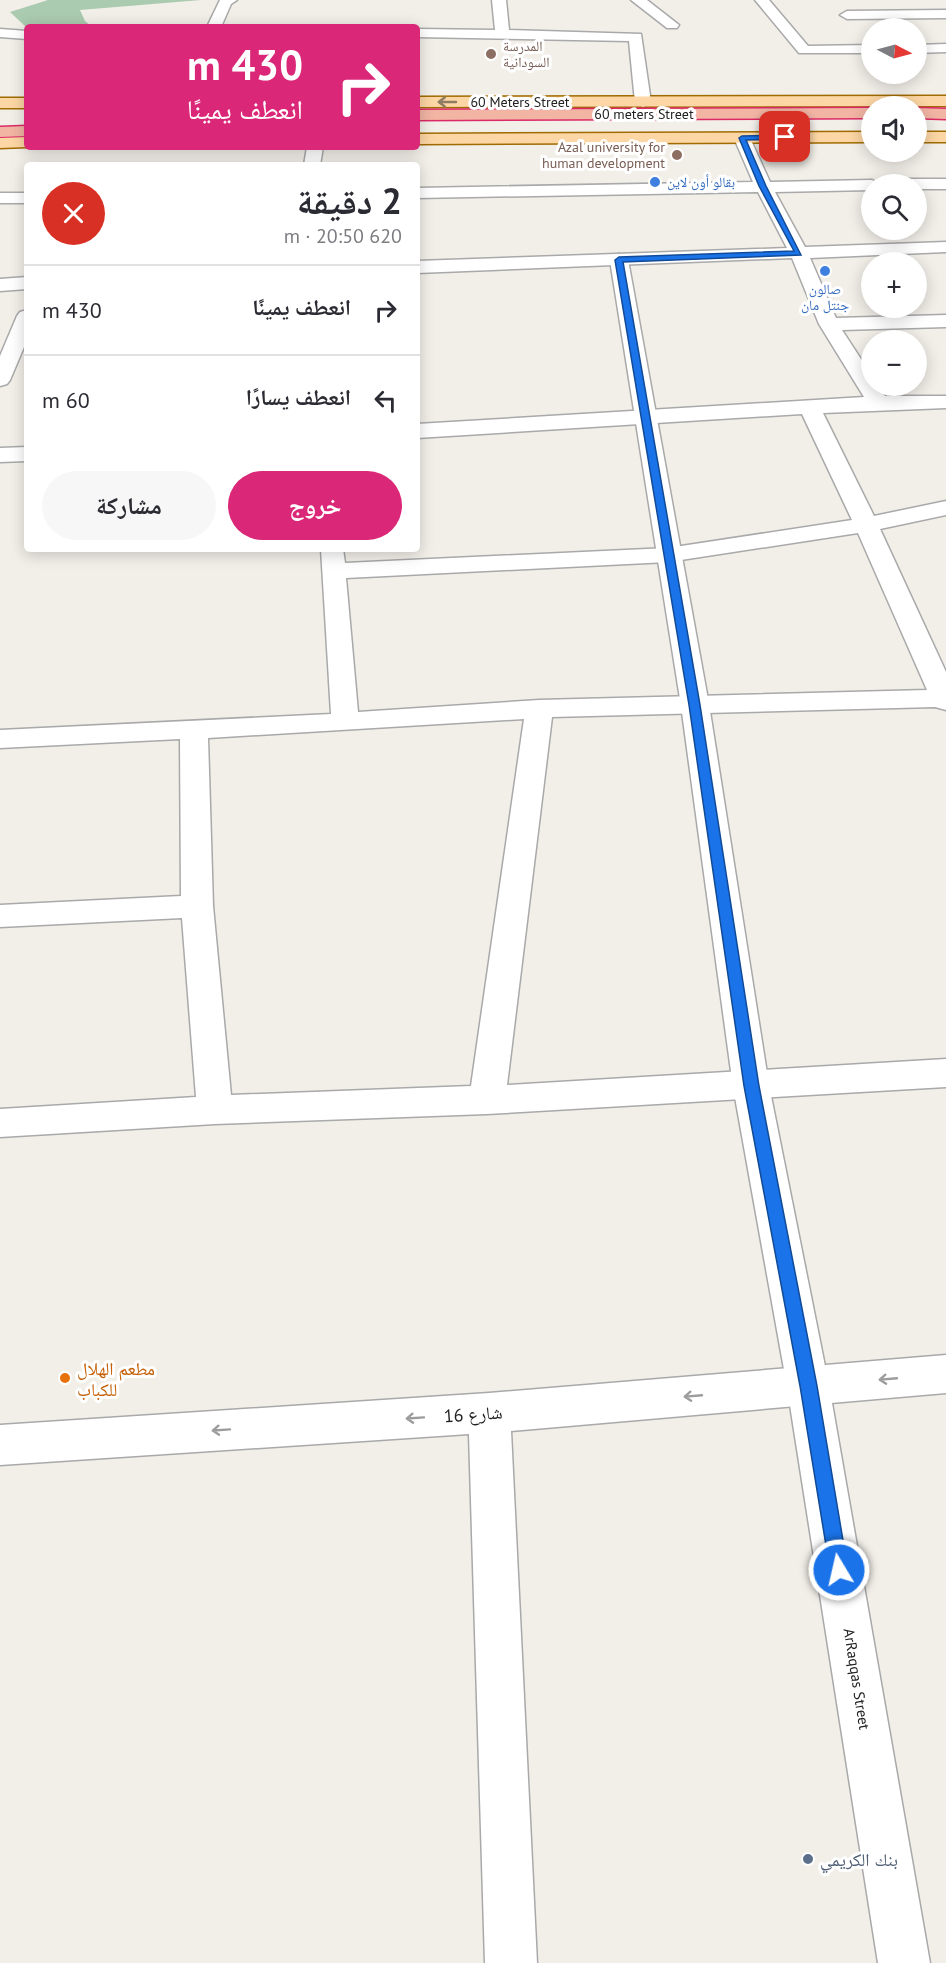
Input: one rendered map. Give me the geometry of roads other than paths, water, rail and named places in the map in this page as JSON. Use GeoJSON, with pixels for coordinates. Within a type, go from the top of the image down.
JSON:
{"type":"FeatureCollection","features":[{"type":"Feature","properties":{"kind":"highway","name":"60 meters Street"},"geometry":{"type":"LineString","coordinates":[[420,115],[771,108],[861,112]]}},
{"type":"Feature","properties":{"kind":"highway"},"geometry":{"type":"LineString","coordinates":[[927,113],[946,114]]}},
{"type":"Feature","properties":{"kind":"highway"},"geometry":{"type":"LineString","coordinates":[[0,118],[24,117]]}},
{"type":"Feature","properties":{"kind":"highway","name":"60 meters Street"},"geometry":{"type":"LineString","coordinates":[[420,129],[518,133],[861,128]]}},
{"type":"Feature","properties":{"kind":"highway"},"geometry":{"type":"LineString","coordinates":[[927,128],[946,128]]}},
{"type":"Feature","properties":{"kind":"highway"},"geometry":{"type":"LineString","coordinates":[[0,132],[24,131]]}},
{"type":"Feature","properties":{"kind":"main road","name":"60 Meters Street"},"geometry":{"type":"LineString","coordinates":[[420,102],[643,102],[771,108],[946,101]]}},
{"type":"Feature","properties":{"kind":"main road"},"geometry":{"type":"LineString","coordinates":[[0,103],[24,103]]}},
{"type":"Feature","properties":{"kind":"main road","name":"60 Meters Street"},"geometry":{"type":"LineString","coordinates":[[420,139],[518,133],[742,138],[861,137]]}},
{"type":"Feature","properties":{"kind":"main road"},"geometry":{"type":"LineString","coordinates":[[927,137],[946,137]]}},
{"type":"Feature","properties":{"kind":"main road"},"geometry":{"type":"LineString","coordinates":[[0,143],[24,142]]}},
{"type":"Feature","properties":{"kind":"street"},"geometry":{"type":"LineString","coordinates":[[215,24],[226,1],[230,0]]}},
{"type":"Feature","properties":{"kind":"street"},"geometry":{"type":"LineString","coordinates":[[499,0],[502,34]]}},
{"type":"Feature","properties":{"kind":"street"},"geometry":{"type":"LineString","coordinates":[[638,0],[672,25]]}},
{"type":"Feature","properties":{"kind":"street"},"geometry":{"type":"LineString","coordinates":[[762,0],[804,50],[861,50]]}},
{"type":"Feature","properties":{"kind":"street"},"geometry":{"type":"LineString","coordinates":[[928,0],[946,14]]}},
{"type":"Feature","properties":{"kind":"street"},"geometry":{"type":"LineString","coordinates":[[847,15],[946,14]]}},
{"type":"Feature","properties":{"kind":"street"},"geometry":{"type":"LineString","coordinates":[[0,33],[24,35]]}},
{"type":"Feature","properties":{"kind":"street"},"geometry":{"type":"LineString","coordinates":[[420,33],[636,37],[643,102]]}},
{"type":"Feature","properties":{"kind":"street"},"geometry":{"type":"LineString","coordinates":[[927,49],[946,48]]}},
{"type":"Feature","properties":{"kind":"street"},"geometry":{"type":"LineString","coordinates":[[742,138],[763,186],[799,253],[829,324],[878,403]]}},
{"type":"Feature","properties":{"kind":"street"},"geometry":{"type":"LineString","coordinates":[[927,184],[946,184]]}},
{"type":"Feature","properties":{"kind":"street"},"geometry":{"type":"LineString","coordinates":[[420,193],[861,185]]}},
{"type":"Feature","properties":{"kind":"street"},"geometry":{"type":"LineString","coordinates":[[0,198],[24,198]]}},
{"type":"Feature","properties":{"kind":"street"},"geometry":{"type":"LineString","coordinates":[[420,267],[946,247]]}},
{"type":"Feature","properties":{"kind":"street","name":"ArRaqqas Street"},"geometry":{"type":"LineString","coordinates":[[619,260],[695,705],[751,1086],[808,1386],[904,1963]]}},
{"type":"Feature","properties":{"kind":"street"},"geometry":{"type":"LineString","coordinates":[[0,285],[24,284]]}},
{"type":"Feature","properties":{"kind":"street"},"geometry":{"type":"LineString","coordinates":[[829,324],[946,321]]}},
{"type":"Feature","properties":{"kind":"street"},"geometry":{"type":"LineString","coordinates":[[3,373],[24,323]]}},
{"type":"Feature","properties":{"kind":"street"},"geometry":{"type":"LineString","coordinates":[[3,373],[24,366]]}},
{"type":"Feature","properties":{"kind":"street"},"geometry":{"type":"LineString","coordinates":[[420,431],[878,403],[946,402]]}},
{"type":"Feature","properties":{"kind":"street"},"geometry":{"type":"LineString","coordinates":[[0,739],[538,710],[945,699],[866,525],[809,407]]}},
{"type":"Feature","properties":{"kind":"street"},"geometry":{"type":"LineString","coordinates":[[0,455],[24,454]]}},
{"type":"Feature","properties":{"kind":"street"},"geometry":{"type":"LineString","coordinates":[[345,722],[333,560],[669,555],[866,525],[946,508]]}},
{"type":"Feature","properties":{"kind":"street"},"geometry":{"type":"LineString","coordinates":[[487,1100],[538,710]]}},
{"type":"Feature","properties":{"kind":"street"},"geometry":{"type":"LineString","coordinates":[[194,729],[197,906],[215,1110]]}},
{"type":"Feature","properties":{"kind":"street"},"geometry":{"type":"LineString","coordinates":[[0,916],[197,906]]}},
{"type":"Feature","properties":{"kind":"street"},"geometry":{"type":"LineString","coordinates":[[0,1123],[215,1110],[487,1100],[946,1073]]}},
{"type":"Feature","properties":{"kind":"street","name":"شارع 16"},"geometry":{"type":"LineString","coordinates":[[0,1444],[489,1413],[946,1374]]}},
{"type":"Feature","properties":{"kind":"street"},"geometry":{"type":"LineString","coordinates":[[489,1413],[511,1963]]}},
{"type":"Feature","properties":{"kind":"place","name":"المدرسة السودانية"},"geometry":{"type":"Point","coordinates":[491,54]}},
{"type":"Feature","properties":{"kind":"place","name":"Azal university for human development"},"geometry":{"type":"Point","coordinates":[677,155]}},
{"type":"Feature","properties":{"kind":"place","name":"بقالو أون لاين"},"geometry":{"type":"Point","coordinates":[655,182]}},
{"type":"Feature","properties":{"kind":"place","name":"صالون جنتل مان"},"geometry":{"type":"Point","coordinates":[825,271]}},
{"type":"Feature","properties":{"kind":"place","name":"مطعم الهلال للكباب"},"geometry":{"type":"Point","coordinates":[65,1378]}},
{"type":"Feature","properties":{"kind":"place","name":"بنك الكريمي"},"geometry":{"type":"Point","coordinates":[808,1859]}}]}
